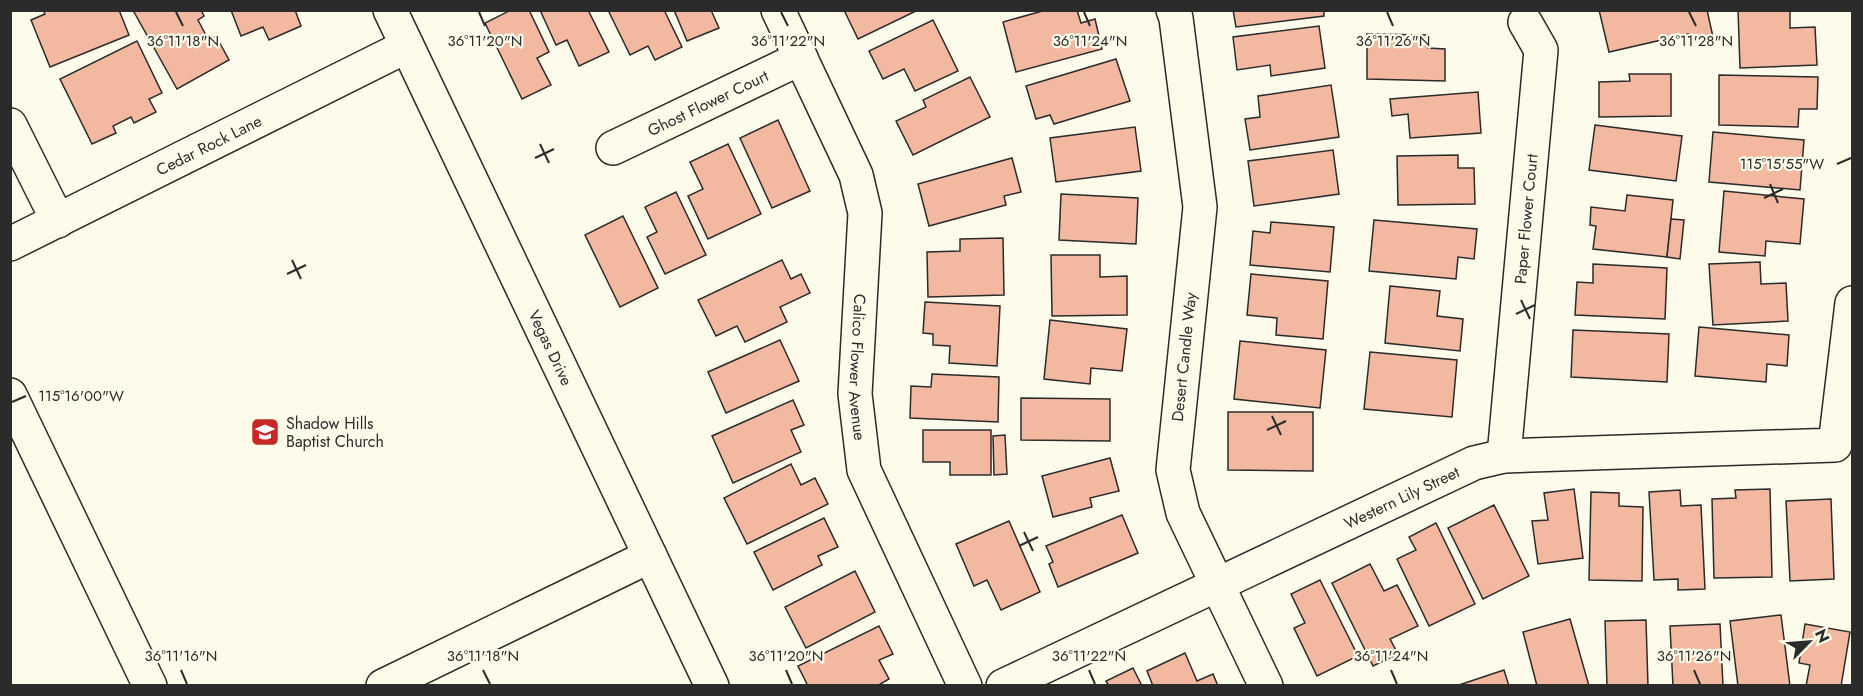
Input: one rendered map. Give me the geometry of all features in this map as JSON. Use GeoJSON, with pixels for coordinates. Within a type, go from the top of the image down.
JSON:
{"type":"FeatureCollection","features":[{"type":"Feature","properties":{"kind":"street","name":"Vegas Drive"},"geometry":{"type":"LineString","coordinates":[[390,10],[712,686]]}},
{"type":"Feature","properties":{"kind":"street","name":"Calico Flower Avenue"},"geometry":{"type":"LineString","coordinates":[[778,10],[856,175],[865,213],[855,394],[864,470],[965,686]]}},
{"type":"Feature","properties":{"kind":"street","name":"Desert Candle Way"},"geometry":{"type":"LineString","coordinates":[[1173,10],[1176,18],[1200,207],[1173,470],[1183,513],[1266,686]]}},
{"type":"Feature","properties":{"kind":"street","name":"Paper Flower Court"},"geometry":{"type":"LineString","coordinates":[[1504,456],[1541,50],[1525,22]]}},
{"type":"Feature","properties":{"kind":"street","name":"Cedar Rock Lane"},"geometry":{"type":"LineString","coordinates":[[10,244],[407,46]]}},
{"type":"Feature","properties":{"kind":"street","name":"Ghost Flower Court"},"geometry":{"type":"LineString","coordinates":[[613,148],[801,58]]}},
{"type":"Feature","properties":{"kind":"street"},"geometry":{"type":"LineString","coordinates":[[10,125],[58,221]]}},
{"type":"Feature","properties":{"kind":"street","name":"Western Lily Street"},"geometry":{"type":"LineString","coordinates":[[1003,686],[1474,463],[1504,456],[1835,445],[1852,303]]}},
{"type":"Feature","properties":{"kind":"street"},"geometry":{"type":"LineString","coordinates":[[10,395],[150,686]]}},
{"type":"Feature","properties":{"kind":"street"},"geometry":{"type":"LineString","coordinates":[[383,686],[650,556]]}},
{"type":"Feature","properties":{"kind":"building"},"geometry":{"type":"Polygon","coordinates":[[[43,10],[119,10],[129,35],[50,67],[31,20],[45,14],[43,10]]]}},
{"type":"Feature","properties":{"kind":"building"},"geometry":{"type":"Polygon","coordinates":[[[137,10],[201,10],[204,16],[198,20],[209,41],[216,36],[229,60],[177,89],[134,12],[137,10]]]}},
{"type":"Feature","properties":{"kind":"building"},"geometry":{"type":"Polygon","coordinates":[[[231,10],[295,10],[301,26],[269,40],[263,27],[241,36],[231,10]]]}},
{"type":"Feature","properties":{"kind":"building"},"geometry":{"type":"Polygon","coordinates":[[[511,10],[529,10],[549,52],[537,58],[551,85],[522,99],[485,23],[511,10]]]}},
{"type":"Feature","properties":{"kind":"building"},"geometry":{"type":"Polygon","coordinates":[[[540,10],[588,10],[609,52],[579,66],[567,40],[556,45],[540,10]]]}},
{"type":"Feature","properties":{"kind":"building"},"geometry":{"type":"Polygon","coordinates":[[[608,10],[664,10],[682,47],[655,60],[648,46],[630,55],[608,10]]]}},
{"type":"Feature","properties":{"kind":"building"},"geometry":{"type":"Polygon","coordinates":[[[674,10],[711,10],[719,28],[687,41],[674,10]]]}},
{"type":"Feature","properties":{"kind":"building"},"geometry":{"type":"Polygon","coordinates":[[[844,10],[918,10],[858,39],[844,10]]]}},
{"type":"Feature","properties":{"kind":"building"},"geometry":{"type":"Polygon","coordinates":[[[1046,10],[1077,10],[1081,23],[1095,19],[1102,49],[1016,72],[1003,22],[1046,10]]]}},
{"type":"Feature","properties":{"kind":"building"},"geometry":{"type":"Polygon","coordinates":[[[1233,10],[1324,10],[1324,16],[1236,27],[1233,10]]]}},
{"type":"Feature","properties":{"kind":"building"},"geometry":{"type":"Polygon","coordinates":[[[1599,10],[1707,10],[1713,37],[1690,42],[1688,34],[1609,52],[1599,10]]]}},
{"type":"Feature","properties":{"kind":"building"},"geometry":{"type":"Polygon","coordinates":[[[1738,10],[1790,10],[1790,28],[1815,27],[1817,65],[1740,68],[1738,10]]]}},
{"type":"Feature","properties":{"kind":"building"},"geometry":{"type":"Polygon","coordinates":[[[933,20],[958,71],[915,91],[904,69],[883,79],[869,51],[933,20]]]}},
{"type":"Feature","properties":{"kind":"building"},"geometry":{"type":"Polygon","coordinates":[[[1319,26],[1325,68],[1271,76],[1270,65],[1237,70],[1233,37],[1319,26]]]}},
{"type":"Feature","properties":{"kind":"building"},"geometry":{"type":"Polygon","coordinates":[[[1367,34],[1429,35],[1428,48],[1445,49],[1445,81],[1367,79],[1367,34]]]}},
{"type":"Feature","properties":{"kind":"building"},"geometry":{"type":"Polygon","coordinates":[[[137,41],[162,93],[149,99],[156,112],[134,123],[131,117],[113,126],[116,133],[92,144],[60,79],[137,41]]]}},
{"type":"Feature","properties":{"kind":"building"},"geometry":{"type":"Polygon","coordinates":[[[1116,59],[1130,101],[1054,124],[1050,115],[1036,119],[1026,86],[1116,59]]]}},
{"type":"Feature","properties":{"kind":"building"},"geometry":{"type":"Polygon","coordinates":[[[1629,74],[1671,74],[1671,116],[1599,117],[1599,82],[1630,81],[1629,74]]]}},
{"type":"Feature","properties":{"kind":"building"},"geometry":{"type":"Polygon","coordinates":[[[1719,75],[1818,77],[1817,109],[1799,109],[1798,127],[1719,125],[1719,75]]]}},
{"type":"Feature","properties":{"kind":"building"},"geometry":{"type":"Polygon","coordinates":[[[970,77],[990,117],[913,155],[896,121],[926,107],[923,100],[970,77]]]}},
{"type":"Feature","properties":{"kind":"building"},"geometry":{"type":"Polygon","coordinates":[[[1331,85],[1339,137],[1250,150],[1245,119],[1260,117],[1258,96],[1331,85]]]}},
{"type":"Feature","properties":{"kind":"building"},"geometry":{"type":"Polygon","coordinates":[[[1478,92],[1481,133],[1410,138],[1408,114],[1392,116],[1390,99],[1478,92]]]}},
{"type":"Feature","properties":{"kind":"building"},"geometry":{"type":"Polygon","coordinates":[[[778,120],[810,191],[772,208],[740,138],[778,120]]]}},
{"type":"Feature","properties":{"kind":"building"},"geometry":{"type":"Polygon","coordinates":[[[1595,125],[1682,136],[1676,181],[1589,170],[1595,125]]]}},
{"type":"Feature","properties":{"kind":"building"},"geometry":{"type":"Polygon","coordinates":[[[1135,127],[1141,171],[1056,182],[1050,138],[1135,127]]]}},
{"type":"Feature","properties":{"kind":"building"},"geometry":{"type":"Polygon","coordinates":[[[1713,132],[1804,140],[1800,190],[1709,182],[1713,132]]]}},
{"type":"Feature","properties":{"kind":"building"},"geometry":{"type":"Polygon","coordinates":[[[728,144],[761,214],[708,239],[688,196],[703,189],[690,162],[728,144]]]}},
{"type":"Feature","properties":{"kind":"building"},"geometry":{"type":"Polygon","coordinates":[[[1333,150],[1339,194],[1254,206],[1248,161],[1333,150]]]}},
{"type":"Feature","properties":{"kind":"building"},"geometry":{"type":"Polygon","coordinates":[[[1458,155],[1458,168],[1474,168],[1475,204],[1398,205],[1397,156],[1458,155]]]}},
{"type":"Feature","properties":{"kind":"building"},"geometry":{"type":"Polygon","coordinates":[[[1012,158],[1021,192],[1004,196],[1006,205],[929,226],[918,184],[1012,158]]]}},
{"type":"Feature","properties":{"kind":"building"},"geometry":{"type":"Polygon","coordinates":[[[1724,191],[1804,199],[1800,244],[1766,241],[1765,256],[1719,252],[1724,191]]]}},
{"type":"Feature","properties":{"kind":"building"},"geometry":{"type":"Polygon","coordinates":[[[676,192],[706,255],[665,274],[647,237],[657,232],[645,207],[676,192]]]}},
{"type":"Feature","properties":{"kind":"building"},"geometry":{"type":"Polygon","coordinates":[[[1061,194],[1138,198],[1136,244],[1059,240],[1061,194]]]}},
{"type":"Feature","properties":{"kind":"building"},"geometry":{"type":"Polygon","coordinates":[[[1627,195],[1673,200],[1667,257],[1593,249],[1596,226],[1590,225],[1591,207],[1625,211],[1627,195]]]}},
{"type":"Feature","properties":{"kind":"building"},"geometry":{"type":"Polygon","coordinates":[[[623,216],[658,288],[620,307],[585,235],[623,216]]]}},
{"type":"Feature","properties":{"kind":"building"},"geometry":{"type":"Polygon","coordinates":[[[1671,219],[1684,220],[1680,259],[1667,257],[1671,219]]]}},
{"type":"Feature","properties":{"kind":"building"},"geometry":{"type":"Polygon","coordinates":[[[1374,220],[1477,229],[1474,259],[1458,257],[1456,279],[1369,271],[1374,220]]]}},
{"type":"Feature","properties":{"kind":"building"},"geometry":{"type":"Polygon","coordinates":[[[1271,222],[1334,227],[1330,272],[1250,265],[1253,231],[1270,233],[1271,222]]]}},
{"type":"Feature","properties":{"kind":"building"},"geometry":{"type":"Polygon","coordinates":[[[1003,238],[1004,295],[928,297],[927,252],[960,251],[960,239],[1003,238]]]}},
{"type":"Feature","properties":{"kind":"building"},"geometry":{"type":"Polygon","coordinates":[[[1051,255],[1100,255],[1100,277],[1127,276],[1127,315],[1052,316],[1051,255]]]}},
{"type":"Feature","properties":{"kind":"building"},"geometry":{"type":"Polygon","coordinates":[[[782,260],[791,279],[801,274],[810,293],[780,307],[787,322],[745,342],[737,326],[716,336],[698,300],[782,260]]]}},
{"type":"Feature","properties":{"kind":"building"},"geometry":{"type":"Polygon","coordinates":[[[1760,262],[1761,284],[1786,283],[1788,321],[1713,325],[1709,264],[1760,262]]]}},
{"type":"Feature","properties":{"kind":"building"},"geometry":{"type":"Polygon","coordinates":[[[1593,264],[1667,268],[1665,319],[1575,315],[1577,282],[1593,283],[1593,264]]]}},
{"type":"Feature","properties":{"kind":"building"},"geometry":{"type":"Polygon","coordinates":[[[1251,274],[1328,281],[1323,339],[1276,335],[1277,318],[1247,315],[1251,274]]]}},
{"type":"Feature","properties":{"kind":"building"},"geometry":{"type":"Polygon","coordinates":[[[1390,286],[1440,291],[1437,316],[1463,319],[1460,351],[1385,343],[1390,286]]]}},
{"type":"Feature","properties":{"kind":"building"},"geometry":{"type":"Polygon","coordinates":[[[925,302],[1000,306],[997,366],[949,363],[950,346],[933,345],[933,334],[923,333],[925,302]]]}},
{"type":"Feature","properties":{"kind":"building"},"geometry":{"type":"Polygon","coordinates":[[[1050,320],[1127,329],[1122,371],[1091,368],[1090,384],[1044,379],[1050,320]]]}},
{"type":"Feature","properties":{"kind":"building"},"geometry":{"type":"Polygon","coordinates":[[[1699,327],[1789,335],[1787,366],[1767,364],[1766,382],[1695,376],[1699,327]]]}},
{"type":"Feature","properties":{"kind":"building"},"geometry":{"type":"Polygon","coordinates":[[[1573,330],[1669,334],[1667,382],[1571,377],[1573,330]]]}},
{"type":"Feature","properties":{"kind":"building"},"geometry":{"type":"Polygon","coordinates":[[[780,340],[799,381],[726,413],[708,372],[780,340]]]}},
{"type":"Feature","properties":{"kind":"building"},"geometry":{"type":"Polygon","coordinates":[[[1240,341],[1326,350],[1320,408],[1234,399],[1240,341]]]}},
{"type":"Feature","properties":{"kind":"building"},"geometry":{"type":"Polygon","coordinates":[[[1370,352],[1457,360],[1452,417],[1364,409],[1370,352]]]}},
{"type":"Feature","properties":{"kind":"building"},"geometry":{"type":"Polygon","coordinates":[[[932,374],[999,377],[998,422],[910,418],[911,386],[931,387],[932,374]]]}},
{"type":"Feature","properties":{"kind":"building"},"geometry":{"type":"Polygon","coordinates":[[[1021,398],[1110,399],[1110,441],[1021,440],[1021,398]]]}},
{"type":"Feature","properties":{"kind":"building"},"geometry":{"type":"Polygon","coordinates":[[[793,400],[804,425],[791,430],[801,452],[733,483],[712,436],[793,400]]]}},
{"type":"Feature","properties":{"kind":"building"},"geometry":{"type":"Polygon","coordinates":[[[1228,412],[1313,412],[1313,471],[1228,470],[1228,412]]]}},
{"type":"Feature","properties":{"kind":"building"},"geometry":{"type":"Polygon","coordinates":[[[923,430],[991,430],[991,475],[950,475],[950,462],[923,462],[923,430]]]}},
{"type":"Feature","properties":{"kind":"building"},"geometry":{"type":"Polygon","coordinates":[[[1005,435],[1007,474],[994,475],[993,436],[1005,435]]]}},
{"type":"Feature","properties":{"kind":"building"},"geometry":{"type":"Polygon","coordinates":[[[1110,458],[1119,491],[1090,498],[1092,507],[1053,517],[1042,476],[1110,458]]]}},
{"type":"Feature","properties":{"kind":"building"},"geometry":{"type":"Polygon","coordinates":[[[791,464],[801,485],[815,478],[828,504],[747,544],[724,498],[791,464]]]}},
{"type":"Feature","properties":{"kind":"building"},"geometry":{"type":"Polygon","coordinates":[[[1574,489],[1583,558],[1538,564],[1532,521],[1548,520],[1544,493],[1574,489]]]}},
{"type":"Feature","properties":{"kind":"building"},"geometry":{"type":"Polygon","coordinates":[[[1770,489],[1772,577],[1714,578],[1712,499],[1736,498],[1735,490],[1770,489]]]}},
{"type":"Feature","properties":{"kind":"building"},"geometry":{"type":"Polygon","coordinates":[[[1680,490],[1681,506],[1701,505],[1705,589],[1678,590],[1678,579],[1654,580],[1649,492],[1680,490]]]}},
{"type":"Feature","properties":{"kind":"building"},"geometry":{"type":"Polygon","coordinates":[[[1591,492],[1619,493],[1619,506],[1643,507],[1642,581],[1589,580],[1591,492]]]}},
{"type":"Feature","properties":{"kind":"building"},"geometry":{"type":"Polygon","coordinates":[[[1831,499],[1834,579],[1790,581],[1786,501],[1831,499]]]}},
{"type":"Feature","properties":{"kind":"building"},"geometry":{"type":"Polygon","coordinates":[[[1494,505],[1529,576],[1483,599],[1448,528],[1494,505]]]}},
{"type":"Feature","properties":{"kind":"building"},"geometry":{"type":"Polygon","coordinates":[[[1122,515],[1138,553],[1058,587],[1049,564],[1053,562],[1046,546],[1122,515]]]}},
{"type":"Feature","properties":{"kind":"building"},"geometry":{"type":"Polygon","coordinates":[[[824,518],[838,547],[818,556],[822,565],[773,590],[754,552],[824,518]]]}},
{"type":"Feature","properties":{"kind":"building"},"geometry":{"type":"Polygon","coordinates":[[[1009,521],[1040,592],[1001,610],[987,580],[974,586],[956,544],[1009,521]]]}},
{"type":"Feature","properties":{"kind":"building"},"geometry":{"type":"Polygon","coordinates":[[[1436,523],[1475,604],[1429,626],[1397,559],[1416,550],[1409,537],[1436,523]]]}},
{"type":"Feature","properties":{"kind":"building"},"geometry":{"type":"Polygon","coordinates":[[[1370,564],[1384,591],[1397,585],[1418,626],[1390,639],[1398,654],[1373,666],[1332,583],[1370,564]]]}},
{"type":"Feature","properties":{"kind":"building"},"geometry":{"type":"Polygon","coordinates":[[[855,571],[875,612],[806,648],[785,607],[855,571]]]}},
{"type":"Feature","properties":{"kind":"building"},"geometry":{"type":"Polygon","coordinates":[[[1320,580],[1358,656],[1317,676],[1294,628],[1305,623],[1291,594],[1320,580]]]}},
{"type":"Feature","properties":{"kind":"building"},"geometry":{"type":"Polygon","coordinates":[[[1781,615],[1790,686],[1738,686],[1730,621],[1781,615]]]}},
{"type":"Feature","properties":{"kind":"building"},"geometry":{"type":"Polygon","coordinates":[[[1570,619],[1589,686],[1537,686],[1523,632],[1570,619]]]}},
{"type":"Feature","properties":{"kind":"building"},"geometry":{"type":"Polygon","coordinates":[[[1646,620],[1648,686],[1607,686],[1605,621],[1646,620]]]}},
{"type":"Feature","properties":{"kind":"building"},"geometry":{"type":"Polygon","coordinates":[[[1720,624],[1723,686],[1673,686],[1670,626],[1720,624]]]}},
{"type":"Feature","properties":{"kind":"building"},"geometry":{"type":"Polygon","coordinates":[[[1805,624],[1850,632],[1841,686],[1806,686],[1810,665],[1799,663],[1805,624]]]}},
{"type":"Feature","properties":{"kind":"building"},"geometry":{"type":"Polygon","coordinates":[[[879,626],[893,654],[879,660],[889,679],[877,686],[808,686],[798,666],[879,626]]]}},
{"type":"Feature","properties":{"kind":"building"},"geometry":{"type":"Polygon","coordinates":[[[1185,653],[1197,681],[1213,674],[1218,686],[1153,686],[1147,671],[1185,653]]]}},
{"type":"Feature","properties":{"kind":"building"},"geometry":{"type":"Polygon","coordinates":[[[1133,668],[1142,686],[1109,686],[1106,681],[1133,668]]]}},
{"type":"Feature","properties":{"kind":"building"},"geometry":{"type":"Polygon","coordinates":[[[1504,670],[1509,686],[1459,685],[1504,670]]]}},
{"type":"Feature","properties":{"kind":"place","name":"Shadow Hills Baptist Church"},"geometry":{"type":"Point","coordinates":[265,432]}}]}
